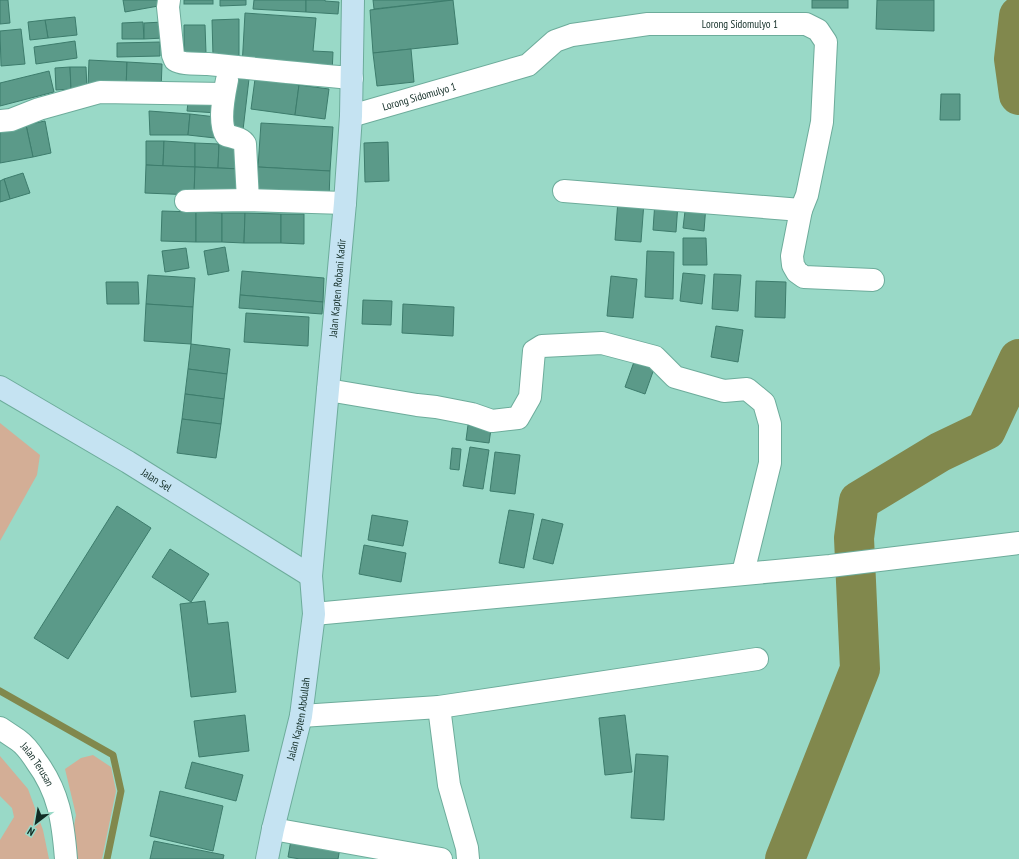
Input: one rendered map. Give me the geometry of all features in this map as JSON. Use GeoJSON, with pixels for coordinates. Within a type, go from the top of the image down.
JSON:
{"type":"FeatureCollection","features":[{"type":"Feature","properties":{"kind":"main road","name":"Jalan Kapten Robani Kadir"},"geometry":{"type":"LineString","coordinates":[[311,576],[345,203],[351,116],[353,0]]}},
{"type":"Feature","properties":{"kind":"main road","name":"Jalan Sel"},"geometry":{"type":"LineString","coordinates":[[0,387],[128,462],[311,576]]}},
{"type":"Feature","properties":{"kind":"main road","name":"Jalan Kapten Abdullah"},"geometry":{"type":"LineString","coordinates":[[267,859],[273,829],[302,716],[314,614],[311,576]]}},
{"type":"Feature","properties":{"kind":"street"},"geometry":{"type":"LineString","coordinates":[[169,0],[168,7],[173,55],[175,60],[178,62],[352,78]]}},
{"type":"Feature","properties":{"kind":"street","name":"Lorong Sidomulyo 1"},"geometry":{"type":"LineString","coordinates":[[351,116],[528,65],[555,41],[572,35],[648,24],[806,24],[818,30],[826,42],[822,122],[807,195],[801,210],[792,256],[793,265],[797,272],[804,277],[873,280]]}},
{"type":"Feature","properties":{"kind":"street"},"geometry":{"type":"LineString","coordinates":[[181,93],[182,62]]}},
{"type":"Feature","properties":{"kind":"street"},"geometry":{"type":"LineString","coordinates":[[231,67],[224,94],[222,125],[226,136],[239,139],[245,144],[248,200]]}},
{"type":"Feature","properties":{"kind":"street"},"geometry":{"type":"LineString","coordinates":[[0,121],[11,120],[39,109],[100,92],[224,94]]}},
{"type":"Feature","properties":{"kind":"street"},"geometry":{"type":"LineString","coordinates":[[564,191],[801,210]]}},
{"type":"Feature","properties":{"kind":"street"},"geometry":{"type":"LineString","coordinates":[[186,201],[248,200],[345,203]]}},
{"type":"Feature","properties":{"kind":"street"},"geometry":{"type":"LineString","coordinates":[[328,390],[436,407],[472,414],[492,421],[518,418],[530,397],[534,351],[542,346],[602,342],[654,357],[675,377],[724,390],[746,389],[764,403],[770,424],[770,463],[743,573]]}},
{"type":"Feature","properties":{"kind":"street"},"geometry":{"type":"LineString","coordinates":[[314,614],[830,566],[1019,543]]}},
{"type":"Feature","properties":{"kind":"street"},"geometry":{"type":"LineString","coordinates":[[302,716],[439,707],[757,659]]}},
{"type":"Feature","properties":{"kind":"street"},"geometry":{"type":"LineString","coordinates":[[439,707],[449,784],[467,848],[468,859]]}},
{"type":"Feature","properties":{"kind":"street","name":"Jalan Terusan"},"geometry":{"type":"LineString","coordinates":[[0,728],[19,741],[33,756],[44,771],[52,786],[59,804],[64,826],[66,859]]}},
{"type":"Feature","properties":{"kind":"street"},"geometry":{"type":"LineString","coordinates":[[273,829],[441,859]]}},
{"type":"Feature","properties":{"kind":"shaded area"},"geometry":{"type":"Polygon","coordinates":[[[0,423],[40,455],[37,475],[0,541],[0,423]]]}},
{"type":"Feature","properties":{"kind":"shaded area"},"geometry":{"type":"Polygon","coordinates":[[[93,755],[111,767],[116,791],[102,859],[68,859],[76,815],[65,769],[81,758],[93,755]]]}},
{"type":"Feature","properties":{"kind":"shaded area"},"geometry":{"type":"Polygon","coordinates":[[[0,756],[28,789],[43,830],[49,859],[0,859],[0,840],[14,817],[12,808],[0,796],[0,756]]]}},
{"type":"Feature","properties":{"kind":"building"},"geometry":{"type":"Polygon","coordinates":[[[0,0],[8,0],[10,23],[0,24],[0,0]]]}},
{"type":"Feature","properties":{"kind":"building"},"geometry":{"type":"Polygon","coordinates":[[[123,0],[163,0],[164,5],[125,12],[123,0]]]}},
{"type":"Feature","properties":{"kind":"building"},"geometry":{"type":"Polygon","coordinates":[[[184,0],[213,0],[213,4],[184,4],[184,0]]]}},
{"type":"Feature","properties":{"kind":"building"},"geometry":{"type":"Polygon","coordinates":[[[220,0],[246,0],[246,5],[220,6],[220,0]]]}},
{"type":"Feature","properties":{"kind":"building"},"geometry":{"type":"Polygon","coordinates":[[[254,0],[306,0],[306,12],[253,9],[254,0]]]}},
{"type":"Feature","properties":{"kind":"building"},"geometry":{"type":"Polygon","coordinates":[[[306,0],[339,2],[338,14],[306,12],[306,0]]]}},
{"type":"Feature","properties":{"kind":"building"},"geometry":{"type":"Polygon","coordinates":[[[373,0],[453,0],[374,9],[373,0]]]}},
{"type":"Feature","properties":{"kind":"building"},"geometry":{"type":"Polygon","coordinates":[[[453,0],[458,44],[373,53],[370,10],[453,0]]]}},
{"type":"Feature","properties":{"kind":"building"},"geometry":{"type":"Polygon","coordinates":[[[812,0],[848,0],[848,8],[812,8],[812,0]]]}},
{"type":"Feature","properties":{"kind":"building"},"geometry":{"type":"Polygon","coordinates":[[[877,0],[934,0],[934,31],[876,29],[877,0]]]}},
{"type":"Feature","properties":{"kind":"building"},"geometry":{"type":"Polygon","coordinates":[[[245,13],[316,18],[313,51],[333,52],[332,74],[242,67],[245,13]]]}},
{"type":"Feature","properties":{"kind":"building"},"geometry":{"type":"Polygon","coordinates":[[[75,17],[77,35],[48,38],[45,20],[75,17]]]}},
{"type":"Feature","properties":{"kind":"building"},"geometry":{"type":"Polygon","coordinates":[[[239,19],[239,56],[213,56],[212,20],[239,19]]]}},
{"type":"Feature","properties":{"kind":"building"},"geometry":{"type":"Polygon","coordinates":[[[45,20],[48,38],[30,40],[28,22],[45,20]]]}},
{"type":"Feature","properties":{"kind":"building"},"geometry":{"type":"Polygon","coordinates":[[[143,22],[144,39],[122,39],[122,23],[143,22]]]}},
{"type":"Feature","properties":{"kind":"building"},"geometry":{"type":"Polygon","coordinates":[[[163,22],[164,38],[144,39],[144,23],[163,22]]]}},
{"type":"Feature","properties":{"kind":"building"},"geometry":{"type":"Polygon","coordinates":[[[184,25],[205,25],[206,53],[184,53],[184,25]]]}},
{"type":"Feature","properties":{"kind":"building"},"geometry":{"type":"Polygon","coordinates":[[[21,29],[25,64],[1,66],[0,31],[21,29]]]}},
{"type":"Feature","properties":{"kind":"building"},"geometry":{"type":"Polygon","coordinates":[[[75,41],[77,58],[36,64],[34,47],[75,41]]]}},
{"type":"Feature","properties":{"kind":"building"},"geometry":{"type":"Polygon","coordinates":[[[160,42],[160,56],[117,57],[117,43],[160,42]]]}},
{"type":"Feature","properties":{"kind":"building"},"geometry":{"type":"Polygon","coordinates":[[[411,49],[414,82],[377,86],[373,53],[411,49]]]}},
{"type":"Feature","properties":{"kind":"building"},"geometry":{"type":"Polygon","coordinates":[[[89,60],[127,62],[126,89],[88,87],[89,60]]]}},
{"type":"Feature","properties":{"kind":"building"},"geometry":{"type":"Polygon","coordinates":[[[127,62],[162,64],[161,91],[126,89],[127,62]]]}},
{"type":"Feature","properties":{"kind":"building"},"geometry":{"type":"Polygon","coordinates":[[[70,67],[71,89],[56,90],[55,68],[70,67]]]}},
{"type":"Feature","properties":{"kind":"building"},"geometry":{"type":"Polygon","coordinates":[[[70,67],[86,67],[87,89],[71,89],[70,67]]]}},
{"type":"Feature","properties":{"kind":"building"},"geometry":{"type":"Polygon","coordinates":[[[49,71],[54,92],[0,106],[0,83],[49,71]]]}},
{"type":"Feature","properties":{"kind":"building"},"geometry":{"type":"Polygon","coordinates":[[[230,77],[249,79],[243,130],[224,128],[230,77]]]}},
{"type":"Feature","properties":{"kind":"building"},"geometry":{"type":"Polygon","coordinates":[[[255,79],[299,85],[295,115],[251,109],[255,79]]]}},
{"type":"Feature","properties":{"kind":"building"},"geometry":{"type":"Polygon","coordinates":[[[299,85],[329,89],[325,119],[295,115],[299,85]]]}},
{"type":"Feature","properties":{"kind":"building"},"geometry":{"type":"Polygon","coordinates":[[[189,94],[218,97],[217,113],[187,111],[189,94]]]}},
{"type":"Feature","properties":{"kind":"building"},"geometry":{"type":"Polygon","coordinates":[[[941,94],[960,94],[960,120],[940,120],[941,94]]]}},
{"type":"Feature","properties":{"kind":"building"},"geometry":{"type":"Polygon","coordinates":[[[149,111],[190,114],[188,135],[150,135],[149,111]]]}},
{"type":"Feature","properties":{"kind":"building"},"geometry":{"type":"Polygon","coordinates":[[[190,114],[216,117],[215,138],[188,135],[190,114]]]}},
{"type":"Feature","properties":{"kind":"building"},"geometry":{"type":"Polygon","coordinates":[[[45,121],[51,153],[33,157],[26,125],[45,121]]]}},
{"type":"Feature","properties":{"kind":"building"},"geometry":{"type":"Polygon","coordinates":[[[261,123],[333,127],[330,171],[258,167],[261,123]]]}},
{"type":"Feature","properties":{"kind":"building"},"geometry":{"type":"Polygon","coordinates":[[[26,125],[33,157],[0,163],[0,130],[26,125]]]}},
{"type":"Feature","properties":{"kind":"building"},"geometry":{"type":"Polygon","coordinates":[[[146,141],[164,141],[163,166],[146,165],[146,141]]]}},
{"type":"Feature","properties":{"kind":"building"},"geometry":{"type":"Polygon","coordinates":[[[164,141],[195,143],[195,167],[163,166],[164,141]]]}},
{"type":"Feature","properties":{"kind":"building"},"geometry":{"type":"Polygon","coordinates":[[[388,142],[389,181],[365,182],[364,143],[388,142]]]}},
{"type":"Feature","properties":{"kind":"building"},"geometry":{"type":"Polygon","coordinates":[[[195,143],[219,144],[218,168],[195,167],[195,143]]]}},
{"type":"Feature","properties":{"kind":"building"},"geometry":{"type":"Polygon","coordinates":[[[219,144],[242,145],[241,169],[218,168],[219,144]]]}},
{"type":"Feature","properties":{"kind":"building"},"geometry":{"type":"Polygon","coordinates":[[[146,165],[195,167],[194,195],[145,193],[146,165]]]}},
{"type":"Feature","properties":{"kind":"building"},"geometry":{"type":"Polygon","coordinates":[[[195,167],[240,169],[239,197],[194,195],[195,167]]]}},
{"type":"Feature","properties":{"kind":"building"},"geometry":{"type":"Polygon","coordinates":[[[258,167],[330,171],[329,199],[257,194],[258,167]]]}},
{"type":"Feature","properties":{"kind":"building"},"geometry":{"type":"Polygon","coordinates":[[[23,173],[30,193],[10,199],[4,179],[23,173]]]}},
{"type":"Feature","properties":{"kind":"building"},"geometry":{"type":"Polygon","coordinates":[[[4,179],[10,199],[0,202],[0,181],[4,179]]]}},
{"type":"Feature","properties":{"kind":"building"},"geometry":{"type":"Polygon","coordinates":[[[618,200],[644,202],[641,242],[615,240],[618,200]]]}},
{"type":"Feature","properties":{"kind":"building"},"geometry":{"type":"Polygon","coordinates":[[[655,201],[678,203],[676,232],[653,230],[655,201]]]}},
{"type":"Feature","properties":{"kind":"building"},"geometry":{"type":"Polygon","coordinates":[[[686,203],[706,205],[704,231],[683,228],[686,203]]]}},
{"type":"Feature","properties":{"kind":"building"},"geometry":{"type":"Polygon","coordinates":[[[162,211],[196,212],[196,242],[161,241],[162,211]]]}},
{"type":"Feature","properties":{"kind":"building"},"geometry":{"type":"Polygon","coordinates":[[[196,212],[222,213],[222,242],[196,242],[196,212]]]}},
{"type":"Feature","properties":{"kind":"building"},"geometry":{"type":"Polygon","coordinates":[[[222,213],[245,213],[244,243],[222,242],[222,213]]]}},
{"type":"Feature","properties":{"kind":"building"},"geometry":{"type":"Polygon","coordinates":[[[245,213],[281,214],[281,243],[244,243],[245,213]]]}},
{"type":"Feature","properties":{"kind":"building"},"geometry":{"type":"Polygon","coordinates":[[[281,214],[304,214],[304,244],[281,243],[281,214]]]}},
{"type":"Feature","properties":{"kind":"building"},"geometry":{"type":"Polygon","coordinates":[[[683,238],[706,238],[707,265],[683,265],[683,238]]]}},
{"type":"Feature","properties":{"kind":"building"},"geometry":{"type":"Polygon","coordinates":[[[225,247],[229,271],[208,275],[204,251],[225,247]]]}},
{"type":"Feature","properties":{"kind":"building"},"geometry":{"type":"Polygon","coordinates":[[[186,248],[189,268],[165,272],[162,251],[186,248]]]}},
{"type":"Feature","properties":{"kind":"building"},"geometry":{"type":"Polygon","coordinates":[[[647,251],[674,252],[673,299],[645,297],[647,251]]]}},
{"type":"Feature","properties":{"kind":"building"},"geometry":{"type":"Polygon","coordinates":[[[242,271],[324,278],[323,302],[240,295],[242,271]]]}},
{"type":"Feature","properties":{"kind":"building"},"geometry":{"type":"Polygon","coordinates":[[[683,273],[705,275],[702,304],[680,301],[683,273]]]}},
{"type":"Feature","properties":{"kind":"building"},"geometry":{"type":"Polygon","coordinates":[[[714,274],[741,275],[738,311],[712,309],[714,274]]]}},
{"type":"Feature","properties":{"kind":"building"},"geometry":{"type":"Polygon","coordinates":[[[148,275],[195,278],[193,307],[146,304],[148,275]]]}},
{"type":"Feature","properties":{"kind":"building"},"geometry":{"type":"Polygon","coordinates":[[[611,276],[637,279],[633,318],[607,316],[611,276]]]}},
{"type":"Feature","properties":{"kind":"building"},"geometry":{"type":"Polygon","coordinates":[[[756,281],[786,282],[785,318],[755,317],[756,281]]]}},
{"type":"Feature","properties":{"kind":"building"},"geometry":{"type":"Polygon","coordinates":[[[106,282],[138,282],[139,304],[107,304],[106,282]]]}},
{"type":"Feature","properties":{"kind":"building"},"geometry":{"type":"Polygon","coordinates":[[[240,295],[323,302],[322,314],[239,308],[240,295]]]}},
{"type":"Feature","properties":{"kind":"building"},"geometry":{"type":"Polygon","coordinates":[[[363,300],[392,301],[391,325],[362,324],[363,300]]]}},
{"type":"Feature","properties":{"kind":"building"},"geometry":{"type":"Polygon","coordinates":[[[146,304],[193,307],[191,344],[144,341],[146,304]]]}},
{"type":"Feature","properties":{"kind":"building"},"geometry":{"type":"Polygon","coordinates":[[[403,304],[454,307],[453,336],[402,333],[403,304]]]}},
{"type":"Feature","properties":{"kind":"building"},"geometry":{"type":"Polygon","coordinates":[[[246,313],[309,317],[308,346],[244,342],[246,313]]]}},
{"type":"Feature","properties":{"kind":"building"},"geometry":{"type":"Polygon","coordinates":[[[716,326],[743,330],[738,362],[711,357],[716,326]]]}},
{"type":"Feature","properties":{"kind":"building"},"geometry":{"type":"Polygon","coordinates":[[[191,344],[230,349],[227,374],[188,369],[191,344]]]}},
{"type":"Feature","properties":{"kind":"building"},"geometry":{"type":"Polygon","coordinates":[[[635,359],[655,366],[645,394],[625,387],[635,359]]]}},
{"type":"Feature","properties":{"kind":"building"},"geometry":{"type":"Polygon","coordinates":[[[188,369],[227,374],[224,399],[185,394],[188,369]]]}},
{"type":"Feature","properties":{"kind":"building"},"geometry":{"type":"Polygon","coordinates":[[[185,394],[224,399],[221,424],[182,419],[185,394]]]}},
{"type":"Feature","properties":{"kind":"building"},"geometry":{"type":"Polygon","coordinates":[[[182,419],[221,424],[216,458],[177,453],[182,419]]]}},
{"type":"Feature","properties":{"kind":"building"},"geometry":{"type":"Polygon","coordinates":[[[468,425],[491,429],[489,443],[466,440],[468,425]]]}},
{"type":"Feature","properties":{"kind":"building"},"geometry":{"type":"Polygon","coordinates":[[[470,447],[489,450],[483,489],[463,486],[470,447]]]}},
{"type":"Feature","properties":{"kind":"building"},"geometry":{"type":"Polygon","coordinates":[[[452,448],[461,449],[459,470],[450,469],[452,448]]]}},
{"type":"Feature","properties":{"kind":"building"},"geometry":{"type":"Polygon","coordinates":[[[495,452],[520,455],[515,494],[490,491],[495,452]]]}},
{"type":"Feature","properties":{"kind":"building"},"geometry":{"type":"Polygon","coordinates":[[[117,506],[151,528],[68,659],[34,638],[117,506]]]}},
{"type":"Feature","properties":{"kind":"building"},"geometry":{"type":"Polygon","coordinates":[[[509,510],[534,514],[524,568],[499,563],[509,510]]]}},
{"type":"Feature","properties":{"kind":"building"},"geometry":{"type":"Polygon","coordinates":[[[372,515],[408,521],[403,546],[368,540],[372,515]]]}},
{"type":"Feature","properties":{"kind":"building"},"geometry":{"type":"Polygon","coordinates":[[[542,519],[563,524],[553,564],[533,559],[542,519]]]}},
{"type":"Feature","properties":{"kind":"building"},"geometry":{"type":"Polygon","coordinates":[[[364,545],[406,553],[401,582],[359,574],[364,545]]]}},
{"type":"Feature","properties":{"kind":"building"},"geometry":{"type":"Polygon","coordinates":[[[170,549],[209,574],[191,602],[152,577],[170,549]]]}},
{"type":"Feature","properties":{"kind":"building"},"geometry":{"type":"Polygon","coordinates":[[[205,601],[208,624],[228,622],[236,692],[191,697],[180,604],[205,601]]]}},
{"type":"Feature","properties":{"kind":"building"},"geometry":{"type":"Polygon","coordinates":[[[245,715],[249,751],[199,757],[194,721],[245,715]]]}},
{"type":"Feature","properties":{"kind":"building"},"geometry":{"type":"Polygon","coordinates":[[[625,715],[632,772],[605,775],[599,718],[625,715]]]}},
{"type":"Feature","properties":{"kind":"building"},"geometry":{"type":"Polygon","coordinates":[[[636,754],[668,756],[664,820],[631,818],[636,754]]]}},
{"type":"Feature","properties":{"kind":"building"},"geometry":{"type":"Polygon","coordinates":[[[192,762],[243,775],[236,801],[185,788],[192,762]]]}},
{"type":"Feature","properties":{"kind":"building"},"geometry":{"type":"Polygon","coordinates":[[[160,791],[223,806],[213,851],[150,836],[160,791]]]}},
{"type":"Feature","properties":{"kind":"building"},"geometry":{"type":"Polygon","coordinates":[[[291,840],[340,848],[338,859],[300,859],[288,857],[291,840]]]}},
{"type":"Feature","properties":{"kind":"building"},"geometry":{"type":"Polygon","coordinates":[[[154,841],[224,855],[223,859],[150,859],[154,841]]]}},
{"type":"Feature","properties":{"kind":"waterway"},"geometry":{"type":"LineString","coordinates":[[1019,16],[1014,59],[1019,95]]}},
{"type":"Feature","properties":{"kind":"waterway"},"geometry":{"type":"LineString","coordinates":[[785,859],[860,669],[854,538],[859,501],[940,452],[986,430],[1019,359]]}},
{"type":"Feature","properties":{"kind":"waterway"},"geometry":{"type":"LineString","coordinates":[[0,691],[113,755],[121,791],[107,859]]}}]}
